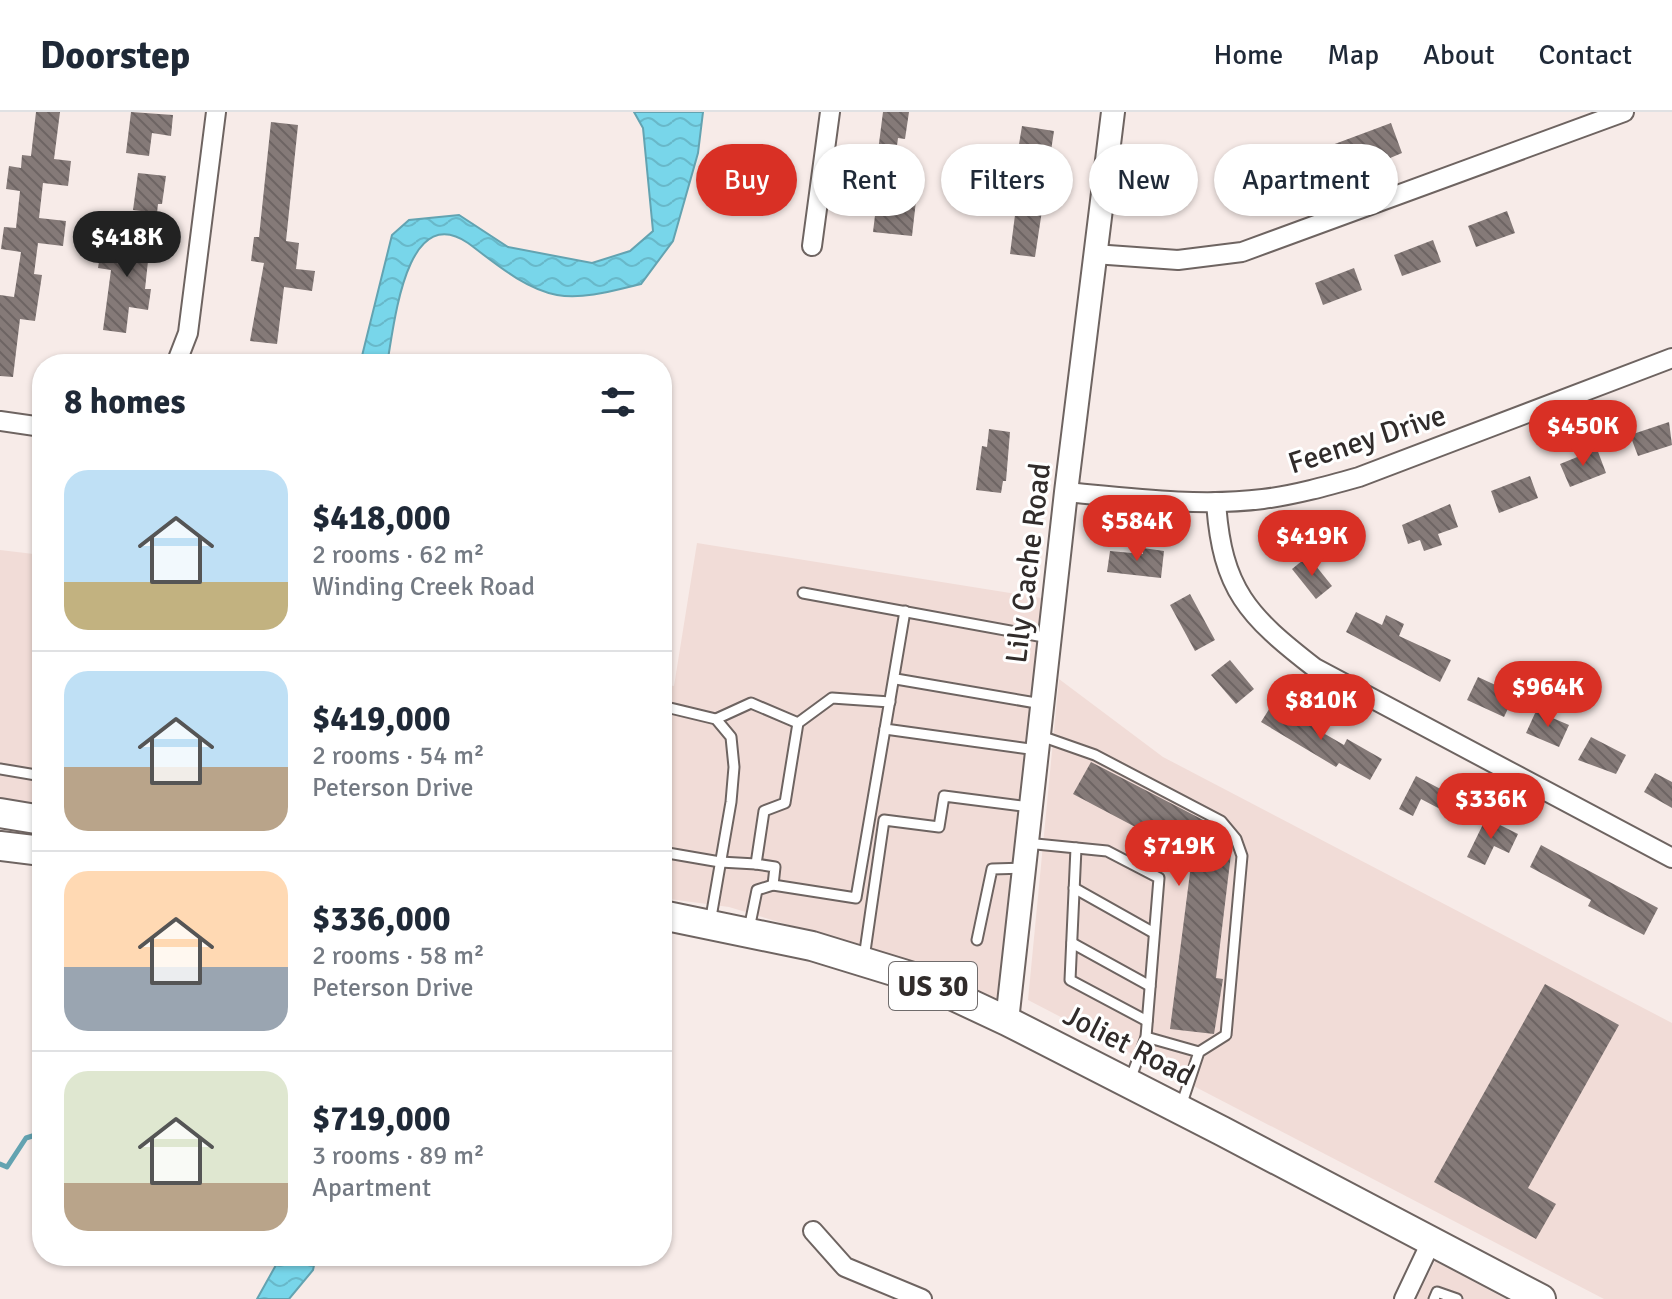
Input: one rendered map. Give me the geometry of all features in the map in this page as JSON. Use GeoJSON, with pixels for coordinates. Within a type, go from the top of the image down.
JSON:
{"type":"FeatureCollection","features":[{"type":"Feature","properties":{"kind":"main road"},"geometry":{"type":"LineString","coordinates":[[0,813],[32,818]]}},
{"type":"Feature","properties":{"kind":"main road"},"geometry":{"type":"LineString","coordinates":[[0,846],[32,850]]}},
{"type":"Feature","properties":{"kind":"main road","name":"Joliet Road"},"geometry":{"type":"LineString","coordinates":[[672,917],[749,932],[913,977],[1180,1109],[1538,1298]]}},
{"type":"Feature","properties":{"kind":"street"},"geometry":{"type":"LineString","coordinates":[[180,354],[188,333],[216,112]]}},
{"type":"Feature","properties":{"kind":"street"},"geometry":{"type":"LineString","coordinates":[[812,246],[830,112]]}},
{"type":"Feature","properties":{"kind":"street","name":"Lily Cache Road"},"geometry":{"type":"LineString","coordinates":[[1007,1021],[1066,492],[1113,112]]}},
{"type":"Feature","properties":{"kind":"street"},"geometry":{"type":"LineString","coordinates":[[1094,254],[1178,260],[1242,252],[1624,112]]}},
{"type":"Feature","properties":{"kind":"street","name":"Feeney Drive"},"geometry":{"type":"LineString","coordinates":[[1066,492],[1216,502],[1262,499],[1359,477],[1672,358]]}},
{"type":"Feature","properties":{"kind":"street"},"geometry":{"type":"LineString","coordinates":[[0,421],[32,426]]}},
{"type":"Feature","properties":{"kind":"street"},"geometry":{"type":"LineString","coordinates":[[1216,502],[1218,530],[1240,601],[1271,634],[1315,668],[1672,858]]}},
{"type":"Feature","properties":{"kind":"street"},"geometry":{"type":"LineString","coordinates":[[813,1231],[845,1267],[922,1299]]}},
{"type":"Feature","properties":{"kind":"street"},"geometry":{"type":"LineString","coordinates":[[1407,1298],[1432,1240]]}},
{"type":"Feature","properties":{"kind":"lane"},"geometry":{"type":"LineString","coordinates":[[803,593],[1049,638]]}},
{"type":"Feature","properties":{"kind":"lane"},"geometry":{"type":"LineString","coordinates":[[749,932],[757,890],[773,885],[856,898],[896,679],[905,611]]}},
{"type":"Feature","properties":{"kind":"lane"},"geometry":{"type":"LineString","coordinates":[[896,679],[1042,704]]}},
{"type":"Feature","properties":{"kind":"lane"},"geometry":{"type":"LineString","coordinates":[[756,864],[764,811],[785,803],[798,723],[832,698],[890,702]]}},
{"type":"Feature","properties":{"kind":"lane"},"geometry":{"type":"LineString","coordinates":[[716,719],[751,703],[798,723]]}},
{"type":"Feature","properties":{"kind":"lane"},"geometry":{"type":"LineString","coordinates":[[672,708],[716,719],[731,737],[734,767],[710,923]]}},
{"type":"Feature","properties":{"kind":"lane"},"geometry":{"type":"LineString","coordinates":[[885,729],[1038,743],[1095,755],[1221,821],[1236,839],[1242,856],[1226,1035],[1199,1052],[1180,1109]]}},
{"type":"Feature","properties":{"kind":"lane"},"geometry":{"type":"LineString","coordinates":[[0,769],[32,774]]}},
{"type":"Feature","properties":{"kind":"lane"},"geometry":{"type":"LineString","coordinates":[[863,962],[884,820],[939,827],[944,796],[1030,807]]}},
{"type":"Feature","properties":{"kind":"lane"},"geometry":{"type":"LineString","coordinates":[[1026,843],[1107,851],[1159,878],[1146,1037],[1129,1083]]}},
{"type":"Feature","properties":{"kind":"lane"},"geometry":{"type":"LineString","coordinates":[[1076,848],[1070,980],[1147,1021]]}},
{"type":"Feature","properties":{"kind":"lane"},"geometry":{"type":"LineString","coordinates":[[672,854],[775,867],[773,885]]}},
{"type":"Feature","properties":{"kind":"lane"},"geometry":{"type":"LineString","coordinates":[[977,940],[992,869],[1023,868]]}},
{"type":"Feature","properties":{"kind":"lane"},"geometry":{"type":"LineString","coordinates":[[1074,888],[1154,933]]}},
{"type":"Feature","properties":{"kind":"lane"},"geometry":{"type":"LineString","coordinates":[[1072,943],[1150,986]]}},
{"type":"Feature","properties":{"kind":"lane"},"geometry":{"type":"LineString","coordinates":[[1146,1037],[1199,1052]]}},
{"type":"Feature","properties":{"kind":"lane"},"geometry":{"type":"LineString","coordinates":[[1434,1299],[1437,1292],[1457,1299]]}},
{"type":"Feature","properties":{"kind":"shaded area"},"geometry":{"type":"Polygon","coordinates":[[[697,543],[1048,599],[1001,1000],[869,949],[729,907],[672,899],[674,686],[697,543]]]}},
{"type":"Feature","properties":{"kind":"shaded area"},"geometry":{"type":"Polygon","coordinates":[[[0,550],[32,554],[32,829],[0,825],[0,550]]]}},
{"type":"Feature","properties":{"kind":"shaded area"},"geometry":{"type":"Polygon","coordinates":[[[1059,679],[1163,757],[1672,1023],[1672,1299],[1604,1299],[1028,1000],[1059,679]]]}},
{"type":"Feature","properties":{"kind":"shaded area"},"geometry":{"type":"Polygon","coordinates":[[[1435,1261],[1506,1299],[1416,1299],[1435,1261]]]}},
{"type":"Feature","properties":{"kind":"water"},"geometry":{"type":"Polygon","coordinates":[[[634,112],[703,112],[696,160],[673,241],[641,284],[588,295],[567,296],[545,292],[521,281],[468,243],[447,234],[430,239],[417,253],[406,274],[389,354],[362,354],[392,235],[409,220],[459,215],[508,247],[592,263],[630,251],[653,231],[643,128],[634,112]]]}},
{"type":"Feature","properties":{"kind":"water"},"geometry":{"type":"Polygon","coordinates":[[[275,1266],[314,1266],[289,1299],[257,1299],[275,1266]]]}},
{"type":"Feature","properties":{"kind":"building"},"geometry":{"type":"Polygon","coordinates":[[[36,112],[60,112],[54,159],[71,161],[68,186],[43,183],[39,218],[66,221],[63,246],[38,243],[34,274],[42,275],[35,321],[20,319],[13,377],[0,376],[0,295],[14,297],[21,252],[1,249],[4,227],[16,228],[20,191],[6,189],[9,166],[21,168],[22,155],[31,156],[36,112]]]}},
{"type":"Feature","properties":{"kind":"building"},"geometry":{"type":"Polygon","coordinates":[[[131,112],[173,115],[171,136],[152,133],[149,156],[126,153],[131,112]]]}},
{"type":"Feature","properties":{"kind":"building"},"geometry":{"type":"Polygon","coordinates":[[[883,112],[909,112],[905,139],[898,138],[897,144],[879,144],[883,112]]]}},
{"type":"Feature","properties":{"kind":"building"},"geometry":{"type":"Polygon","coordinates":[[[271,122],[298,125],[286,241],[299,243],[296,269],[315,271],[312,291],[284,287],[277,344],[250,341],[264,263],[251,261],[254,237],[259,237],[271,122]]]}},
{"type":"Feature","properties":{"kind":"building"},"geometry":{"type":"Polygon","coordinates":[[[1391,123],[1402,153],[1398,155],[1398,144],[1335,144],[1391,123]]]}},
{"type":"Feature","properties":{"kind":"building"},"geometry":{"type":"Polygon","coordinates":[[[1022,126],[1054,131],[1052,144],[1019,144],[1022,126]]]}},
{"type":"Feature","properties":{"kind":"building"},"geometry":{"type":"Polygon","coordinates":[[[138,173],[166,176],[162,204],[158,204],[157,213],[133,210],[138,173]]]}},
{"type":"Feature","properties":{"kind":"building"},"geometry":{"type":"Polygon","coordinates":[[[1507,211],[1515,233],[1476,247],[1468,226],[1507,211]]]}},
{"type":"Feature","properties":{"kind":"building"},"geometry":{"type":"Polygon","coordinates":[[[875,216],[914,216],[912,236],[873,232],[875,216]]]}},
{"type":"Feature","properties":{"kind":"building"},"geometry":{"type":"Polygon","coordinates":[[[1015,216],[1041,216],[1035,257],[1010,254],[1015,216]]]}},
{"type":"Feature","properties":{"kind":"building"},"geometry":{"type":"Polygon","coordinates":[[[127,235],[159,239],[156,262],[148,261],[145,289],[151,289],[148,310],[129,307],[126,333],[103,330],[111,270],[98,268],[102,243],[126,246],[127,235]]]}},
{"type":"Feature","properties":{"kind":"building"},"geometry":{"type":"Polygon","coordinates":[[[1433,240],[1441,262],[1402,276],[1394,255],[1433,240]]]}},
{"type":"Feature","properties":{"kind":"building"},"geometry":{"type":"Polygon","coordinates":[[[1354,268],[1362,290],[1323,305],[1315,283],[1354,268]]]}},
{"type":"Feature","properties":{"kind":"building"},"geometry":{"type":"Polygon","coordinates":[[[1669,422],[1672,445],[1638,456],[1630,435],[1669,422]]]}},
{"type":"Feature","properties":{"kind":"building"},"geometry":{"type":"Polygon","coordinates":[[[989,429],[1010,432],[1006,481],[1003,481],[1001,493],[976,490],[982,446],[987,447],[989,429]]]}},
{"type":"Feature","properties":{"kind":"building"},"geometry":{"type":"Polygon","coordinates":[[[1597,449],[1606,473],[1570,487],[1560,464],[1597,449]]]}},
{"type":"Feature","properties":{"kind":"building"},"geometry":{"type":"Polygon","coordinates":[[[1530,476],[1538,498],[1499,513],[1491,491],[1530,476]]]}},
{"type":"Feature","properties":{"kind":"building"},"geometry":{"type":"Polygon","coordinates":[[[1450,504],[1458,527],[1438,534],[1442,545],[1424,551],[1420,540],[1408,544],[1402,525],[1450,504]]]}},
{"type":"Feature","properties":{"kind":"building"},"geometry":{"type":"Polygon","coordinates":[[[1143,548],[1164,551],[1161,578],[1107,572],[1110,551],[1143,554],[1143,548]]]}},
{"type":"Feature","properties":{"kind":"building"},"geometry":{"type":"Polygon","coordinates":[[[1308,556],[1332,586],[1316,599],[1292,569],[1308,556]]]}},
{"type":"Feature","properties":{"kind":"building"},"geometry":{"type":"Polygon","coordinates":[[[1190,594],[1215,640],[1195,651],[1170,605],[1190,594]]]}},
{"type":"Feature","properties":{"kind":"building"},"geometry":{"type":"Polygon","coordinates":[[[1356,612],[1382,625],[1386,615],[1404,624],[1399,636],[1451,660],[1440,682],[1346,632],[1356,612]]]}},
{"type":"Feature","properties":{"kind":"building"},"geometry":{"type":"Polygon","coordinates":[[[1230,660],[1254,689],[1236,704],[1211,675],[1230,660]]]}},
{"type":"Feature","properties":{"kind":"building"},"geometry":{"type":"Polygon","coordinates":[[[1478,677],[1515,694],[1504,717],[1467,700],[1478,677]]]}},
{"type":"Feature","properties":{"kind":"building"},"geometry":{"type":"Polygon","coordinates":[[[1273,703],[1300,719],[1303,714],[1322,726],[1318,730],[1344,745],[1347,739],[1382,759],[1370,780],[1339,763],[1336,767],[1261,722],[1273,703]]]}},
{"type":"Feature","properties":{"kind":"building"},"geometry":{"type":"Polygon","coordinates":[[[1536,711],[1569,725],[1559,747],[1526,733],[1536,711]]]}},
{"type":"Feature","properties":{"kind":"building"},"geometry":{"type":"Polygon","coordinates":[[[1591,737],[1626,755],[1616,774],[1578,760],[1591,737]]]}},
{"type":"Feature","properties":{"kind":"building"},"geometry":{"type":"Polygon","coordinates":[[[1091,762],[1213,825],[1224,837],[1222,853],[1231,854],[1216,978],[1223,979],[1214,1034],[1170,1029],[1192,857],[1073,794],[1091,762]]]}},
{"type":"Feature","properties":{"kind":"building"},"geometry":{"type":"Polygon","coordinates":[[[1655,773],[1672,782],[1672,808],[1644,792],[1655,773]]]}},
{"type":"Feature","properties":{"kind":"building"},"geometry":{"type":"Polygon","coordinates":[[[1416,776],[1448,793],[1440,809],[1421,799],[1413,816],[1399,809],[1416,776]]]}},
{"type":"Feature","properties":{"kind":"building"},"geometry":{"type":"Polygon","coordinates":[[[1486,818],[1518,834],[1509,853],[1494,846],[1485,865],[1467,857],[1486,818]]]}},
{"type":"Feature","properties":{"kind":"building"},"geometry":{"type":"Polygon","coordinates":[[[1541,845],[1658,908],[1644,935],[1588,906],[1591,900],[1530,867],[1541,845]]]}},
{"type":"Feature","properties":{"kind":"building"},"geometry":{"type":"Polygon","coordinates":[[[1545,984],[1619,1025],[1528,1188],[1556,1204],[1536,1239],[1434,1182],[1545,984]]]}},
{"type":"Feature","properties":{"kind":"waterway"},"geometry":{"type":"LineString","coordinates":[[0,1164],[7,1167],[26,1138],[32,1136]]}}]}
